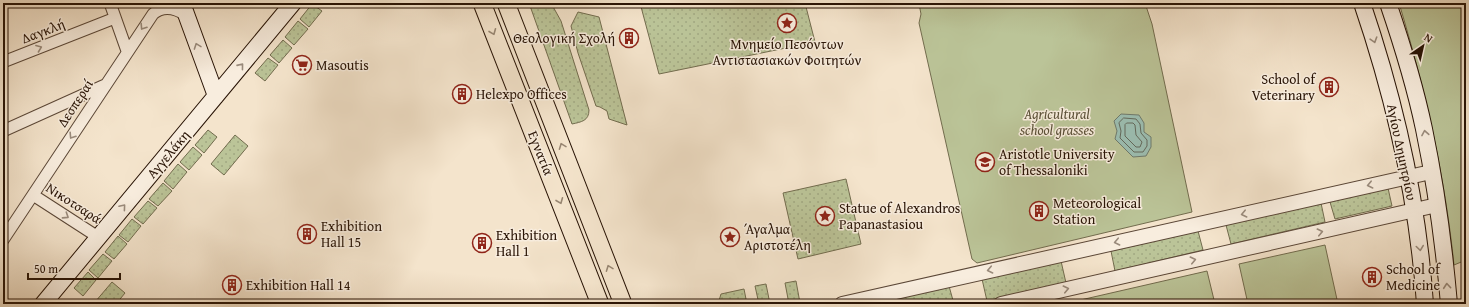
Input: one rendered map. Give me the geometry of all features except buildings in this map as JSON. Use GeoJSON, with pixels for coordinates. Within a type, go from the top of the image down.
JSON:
{"type":"FeatureCollection","features":[{"type":"Feature","properties":{"kind":"main road","name":"Αγγελάκη"},"geometry":{"type":"LineString","coordinates":[[43,304],[293,3]]}},
{"type":"Feature","properties":{"kind":"main road","name":"Εγνατία"},"geometry":{"type":"LineString","coordinates":[[482,3],[600,304]]}},
{"type":"Feature","properties":{"kind":"main road","name":"Εγνατία"},"geometry":{"type":"LineString","coordinates":[[506,3],[623,304]]}},
{"type":"Feature","properties":{"kind":"main road","name":"Αγίου Δημητρίου"},"geometry":{"type":"LineString","coordinates":[[1362,3],[1384,76],[1408,176],[1421,249],[1425,304]]}},
{"type":"Feature","properties":{"kind":"main road","name":"Αγίου Δημητρίου"},"geometry":{"type":"LineString","coordinates":[[1388,3],[1418,102],[1424,129],[1444,248],[1449,304]]}},
{"type":"Feature","properties":{"kind":"main road"},"geometry":{"type":"LineString","coordinates":[[184,9],[216,96]]}},
{"type":"Feature","properties":{"kind":"street"},"geometry":{"type":"LineString","coordinates":[[110,3],[127,52]]}},
{"type":"Feature","properties":{"kind":"street","name":"Δεσπεραί"},"geometry":{"type":"LineString","coordinates":[[3,240],[147,21],[158,9],[184,9]]}},
{"type":"Feature","properties":{"kind":"street","name":"Δαγκλή"},"geometry":{"type":"LineString","coordinates":[[3,62],[115,18]]}},
{"type":"Feature","properties":{"kind":"street"},"geometry":{"type":"LineString","coordinates":[[3,131],[105,85]]}},
{"type":"Feature","properties":{"kind":"street"},"geometry":{"type":"LineString","coordinates":[[842,304],[1431,172]]}},
{"type":"Feature","properties":{"kind":"street","name":"Νικοτσαρά"},"geometry":{"type":"LineString","coordinates":[[33,194],[98,237]]}},
{"type":"Feature","properties":{"kind":"street"},"geometry":{"type":"LineString","coordinates":[[1001,304],[1437,205]]}},
{"type":"Feature","properties":{"kind":"green space"},"geometry":{"type":"Polygon","coordinates":[[[529,3],[551,3],[561,21],[589,110],[588,117],[581,122],[572,124],[529,3]]]}},
{"type":"Feature","properties":{"kind":"green space"},"geometry":{"type":"Polygon","coordinates":[[[640,3],[805,3],[815,42],[659,74],[640,3]]]}},
{"type":"Feature","properties":{"kind":"green space","name":"Agricultural school grasses"},"geometry":{"type":"Polygon","coordinates":[[[1145,3],[1152,24],[1192,212],[977,263],[972,259],[919,23],[921,14],[919,4],[1145,3]]]}},
{"type":"Feature","properties":{"kind":"green space"},"geometry":{"type":"Polygon","coordinates":[[[1399,3],[1466,3],[1466,260],[1454,265],[1445,199],[1433,133],[1399,3]]]}},
{"type":"Feature","properties":{"kind":"green space"},"geometry":{"type":"Polygon","coordinates":[[[312,4],[322,11],[309,27],[300,19],[312,4]]]}},
{"type":"Feature","properties":{"kind":"green space"},"geometry":{"type":"Polygon","coordinates":[[[578,12],[599,17],[627,125],[609,119],[607,111],[596,106],[578,53],[571,26],[578,12]]]}},
{"type":"Feature","properties":{"kind":"green space"},"geometry":{"type":"Polygon","coordinates":[[[298,21],[308,29],[294,45],[285,37],[298,21]]]}},
{"type":"Feature","properties":{"kind":"green space"},"geometry":{"type":"Polygon","coordinates":[[[283,40],[292,48],[279,63],[270,55],[283,40]]]}},
{"type":"Feature","properties":{"kind":"green space"},"geometry":{"type":"Polygon","coordinates":[[[268,58],[278,65],[265,81],[255,73],[268,58]]]}},
{"type":"Feature","properties":{"kind":"green space"},"geometry":{"type":"Polygon","coordinates":[[[208,130],[217,137],[204,153],[195,145],[208,130]]]}},
{"type":"Feature","properties":{"kind":"green space"},"geometry":{"type":"Polygon","coordinates":[[[235,135],[248,146],[224,175],[211,164],[235,135]]]}},
{"type":"Feature","properties":{"kind":"green space"},"geometry":{"type":"Polygon","coordinates":[[[193,147],[202,155],[189,170],[180,162],[193,147]]]}},
{"type":"Feature","properties":{"kind":"green space"},"geometry":{"type":"Polygon","coordinates":[[[178,164],[187,172],[173,189],[164,181],[178,164]]]}},
{"type":"Feature","properties":{"kind":"green space"},"geometry":{"type":"Polygon","coordinates":[[[846,179],[861,244],[798,259],[783,193],[846,179]]]}},
{"type":"Feature","properties":{"kind":"green space"},"geometry":{"type":"Polygon","coordinates":[[[163,183],[172,191],[158,206],[149,199],[163,183]]]}},
{"type":"Feature","properties":{"kind":"green space"},"geometry":{"type":"Polygon","coordinates":[[[1388,188],[1392,206],[1335,219],[1330,202],[1388,188]]]}},
{"type":"Feature","properties":{"kind":"green space"},"geometry":{"type":"Polygon","coordinates":[[[148,201],[157,208],[143,224],[134,217],[148,201]]]}},
{"type":"Feature","properties":{"kind":"green space"},"geometry":{"type":"Polygon","coordinates":[[[1321,203],[1325,222],[1231,244],[1226,225],[1321,203]]]}},
{"type":"Feature","properties":{"kind":"green space"},"geometry":{"type":"Polygon","coordinates":[[[132,219],[141,226],[128,242],[119,235],[132,219]]]}},
{"type":"Feature","properties":{"kind":"green space"},"geometry":{"type":"Polygon","coordinates":[[[1198,231],[1203,250],[1115,271],[1111,251],[1198,231]]]}},
{"type":"Feature","properties":{"kind":"green space"},"geometry":{"type":"Polygon","coordinates":[[[118,236],[127,244],[114,259],[105,252],[118,236]]]}},
{"type":"Feature","properties":{"kind":"green space"},"geometry":{"type":"Polygon","coordinates":[[[1325,245],[1338,304],[1248,304],[1239,264],[1325,245]]]}},
{"type":"Feature","properties":{"kind":"green space"},"geometry":{"type":"Polygon","coordinates":[[[103,254],[112,261],[98,278],[89,270],[103,254]]]}},
{"type":"Feature","properties":{"kind":"green space"},"geometry":{"type":"Polygon","coordinates":[[[1061,261],[1066,283],[987,301],[982,279],[1061,261]]]}},
{"type":"Feature","properties":{"kind":"green space"},"geometry":{"type":"Polygon","coordinates":[[[1207,271],[1215,304],[1063,304],[1207,271]]]}},
{"type":"Feature","properties":{"kind":"green space"},"geometry":{"type":"Polygon","coordinates":[[[88,272],[96,280],[83,296],[74,288],[88,272]]]}},
{"type":"Feature","properties":{"kind":"green space"},"geometry":{"type":"Polygon","coordinates":[[[796,281],[800,303],[789,304],[785,283],[796,281]]]}},
{"type":"Feature","properties":{"kind":"green space"},"geometry":{"type":"Polygon","coordinates":[[[112,282],[125,293],[116,304],[98,304],[95,302],[112,282]]]}},
{"type":"Feature","properties":{"kind":"green space"},"geometry":{"type":"Polygon","coordinates":[[[766,284],[770,304],[759,304],[755,286],[766,284]]]}},
{"type":"Feature","properties":{"kind":"green space"},"geometry":{"type":"Polygon","coordinates":[[[949,286],[954,304],[891,304],[890,299],[949,286]]]}},
{"type":"Feature","properties":{"kind":"green space"},"geometry":{"type":"Polygon","coordinates":[[[744,289],[747,304],[718,304],[721,294],[744,289]]]}},
{"type":"Feature","properties":{"kind":"water"},"geometry":{"type":"Polygon","coordinates":[[[1121,114],[1139,115],[1144,123],[1144,132],[1151,137],[1151,147],[1146,156],[1133,157],[1115,139],[1117,131],[1114,121],[1121,114]]]}},
{"type":"Feature","properties":{"kind":"place","name":"Μνημείο Πεσόντων Αντιστασιακών Φοιτητών"},"geometry":{"type":"Point","coordinates":[787,23]}},
{"type":"Feature","properties":{"kind":"place","name":"Θεολογική Σχολή"},"geometry":{"type":"Point","coordinates":[629,38]}},
{"type":"Feature","properties":{"kind":"place","name":"Masoutis"},"geometry":{"type":"Point","coordinates":[302,65]}},
{"type":"Feature","properties":{"kind":"place","name":"School of Veterinary"},"geometry":{"type":"Point","coordinates":[1329,87]}},
{"type":"Feature","properties":{"kind":"place","name":"Helexpo Offices"},"geometry":{"type":"Point","coordinates":[462,94]}},
{"type":"Feature","properties":{"kind":"place","name":"Aristotle University of Thessaloniki"},"geometry":{"type":"Point","coordinates":[985,162]}},
{"type":"Feature","properties":{"kind":"place","name":"Meteorological Station"},"geometry":{"type":"Point","coordinates":[1039,211]}},
{"type":"Feature","properties":{"kind":"place","name":"Statue of Alexandros Papanastasiou"},"geometry":{"type":"Point","coordinates":[825,216]}},
{"type":"Feature","properties":{"kind":"place","name":"Exhibition Hall 15"},"geometry":{"type":"Point","coordinates":[307,234]}},
{"type":"Feature","properties":{"kind":"place","name":"Άγαλμα Αριστοτέλη"},"geometry":{"type":"Point","coordinates":[730,237]}},
{"type":"Feature","properties":{"kind":"place","name":"Exhibition Hall 1"},"geometry":{"type":"Point","coordinates":[482,243]}},
{"type":"Feature","properties":{"kind":"place","name":"School of Medicine"},"geometry":{"type":"Point","coordinates":[1372,277]}},
{"type":"Feature","properties":{"kind":"place","name":"Exhibition Hall 14"},"geometry":{"type":"Point","coordinates":[232,285]}}]}
